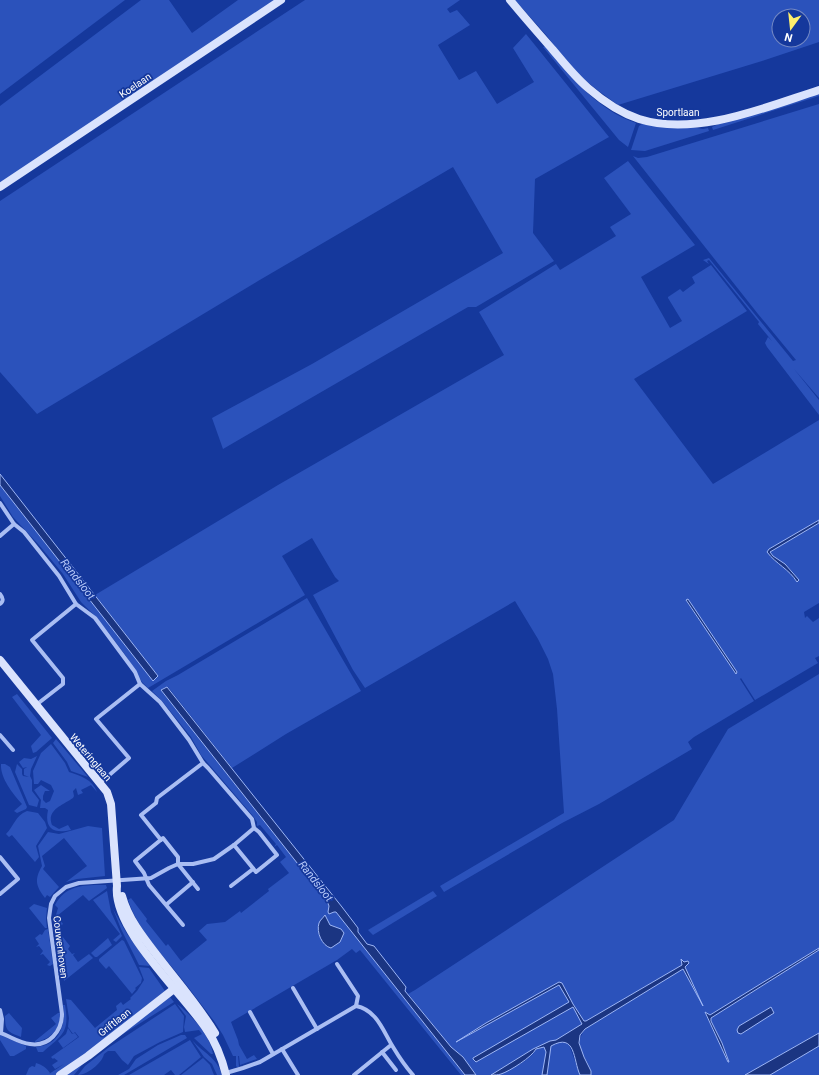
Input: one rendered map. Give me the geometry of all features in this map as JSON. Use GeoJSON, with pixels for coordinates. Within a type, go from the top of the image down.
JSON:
{"type":"FeatureCollection","features":[{"type":"Feature","properties":{"kind":"street","name":"Koelaan"},"geometry":{"type":"LineString","coordinates":[[0,186],[281,0]]}},
{"type":"Feature","properties":{"kind":"street","name":"Sportlaan"},"geometry":{"type":"LineString","coordinates":[[510,0],[587,88],[610,105],[639,119],[654,123],[672,124],[690,124],[709,121],[750,112],[819,90]]}},
{"type":"Feature","properties":{"kind":"street"},"geometry":{"type":"LineString","coordinates":[[0,503],[14,524],[24,532],[59,576],[76,604],[95,618],[134,672],[140,684],[160,702],[189,740],[203,764],[252,819],[254,828],[259,832],[277,855],[256,872],[234,846]]}},
{"type":"Feature","properties":{"kind":"street"},"geometry":{"type":"LineString","coordinates":[[0,536],[14,524]]}},
{"type":"Feature","properties":{"kind":"street"},"geometry":{"type":"LineString","coordinates":[[0,594],[3,598],[0,604]]}},
{"type":"Feature","properties":{"kind":"street"},"geometry":{"type":"LineString","coordinates":[[36,705],[63,684],[64,681],[32,640],[76,604]]}},
{"type":"Feature","properties":{"kind":"street","name":"Weteringlaan"},"geometry":{"type":"LineString","coordinates":[[0,660],[107,792],[111,804],[117,884],[124,904],[135,926],[177,986],[206,1019],[224,1051],[228,1074]]}},
{"type":"Feature","properties":{"kind":"street"},"geometry":{"type":"LineString","coordinates":[[100,783],[129,758],[96,719],[140,684]]}},
{"type":"Feature","properties":{"kind":"street"},"geometry":{"type":"LineString","coordinates":[[0,735],[13,750]]}},
{"type":"Feature","properties":{"kind":"street"},"geometry":{"type":"LineString","coordinates":[[198,889],[178,864],[178,857],[163,838],[161,840],[141,815],[156,803],[157,798],[203,764]]}},
{"type":"Feature","properties":{"kind":"street","name":"Couwenhoven"},"geometry":{"type":"LineString","coordinates":[[1,1033],[21,1042],[33,1045],[44,1043],[55,1036],[61,1024],[62,1014],[49,918],[51,904],[55,896],[60,891],[72,884],[117,884],[151,878],[178,864],[193,864],[214,859],[234,846],[254,828]]}},
{"type":"Feature","properties":{"kind":"street"},"geometry":{"type":"LineString","coordinates":[[161,840],[135,861],[163,902],[167,904],[183,925]]}},
{"type":"Feature","properties":{"kind":"street"},"geometry":{"type":"LineString","coordinates":[[0,857],[18,879],[0,894]]}},
{"type":"Feature","properties":{"kind":"street"},"geometry":{"type":"LineString","coordinates":[[231,886],[253,869]]}},
{"type":"Feature","properties":{"kind":"street"},"geometry":{"type":"LineString","coordinates":[[167,904],[193,882]]}},
{"type":"Feature","properties":{"kind":"street"},"geometry":{"type":"LineString","coordinates":[[337,964],[358,996],[356,1006]]}},
{"type":"Feature","properties":{"kind":"street","name":"Griftlaan"},"geometry":{"type":"LineString","coordinates":[[60,1075],[88,1056],[177,986]]}},
{"type":"Feature","properties":{"kind":"street"},"geometry":{"type":"LineString","coordinates":[[293,988],[317,1029]]}},
{"type":"Feature","properties":{"kind":"street"},"geometry":{"type":"LineString","coordinates":[[228,1074],[250,1066],[273,1054],[356,1006],[363,1008],[373,1015],[413,1075]]}},
{"type":"Feature","properties":{"kind":"street"},"geometry":{"type":"LineString","coordinates":[[0,1010],[2,1018],[1,1033]]}},
{"type":"Feature","properties":{"kind":"street"},"geometry":{"type":"LineString","coordinates":[[250,1012],[273,1054]]}},
{"type":"Feature","properties":{"kind":"street"},"geometry":{"type":"LineString","coordinates":[[354,1075],[392,1045]]}},
{"type":"Feature","properties":{"kind":"street"},"geometry":{"type":"LineString","coordinates":[[282,1049],[298,1075]]}},
{"type":"Feature","properties":{"kind":"street"},"geometry":{"type":"LineString","coordinates":[[382,1052],[396,1070]]}},
{"type":"Feature","properties":{"kind":"shaded area"},"geometry":{"type":"Polygon","coordinates":[[[0,0],[125,0],[0,94],[0,0]]]}},
{"type":"Feature","properties":{"kind":"shaded area"},"geometry":{"type":"Polygon","coordinates":[[[141,0],[169,0],[192,33],[238,0],[276,0],[0,183],[0,106],[141,0]]]}},
{"type":"Feature","properties":{"kind":"shaded area"},"geometry":{"type":"Polygon","coordinates":[[[305,0],[460,0],[447,9],[450,13],[457,10],[470,25],[438,45],[459,80],[476,71],[497,104],[534,82],[513,48],[526,34],[609,137],[535,179],[533,233],[554,261],[476,307],[468,307],[223,449],[212,418],[312,364],[503,253],[453,167],[258,281],[37,414],[0,372],[0,201],[305,0]]]}},
{"type":"Feature","properties":{"kind":"shaded area"},"geometry":{"type":"Polygon","coordinates":[[[515,0],[819,0],[819,42],[811,45],[811,8],[771,8],[771,48],[801,48],[618,105],[573,70],[547,36],[515,0]]]}},
{"type":"Feature","properties":{"kind":"shaded area"},"geometry":{"type":"Polygon","coordinates":[[[546,46],[575,81],[597,101],[609,110],[636,123],[628,147],[619,140],[543,47],[546,46]]]}},
{"type":"Feature","properties":{"kind":"shaded area"},"geometry":{"type":"Polygon","coordinates":[[[819,93],[819,96],[713,130],[712,127],[725,121],[819,93]]]}},
{"type":"Feature","properties":{"kind":"shaded area"},"geometry":{"type":"Polygon","coordinates":[[[819,104],[819,398],[794,369],[819,400],[819,415],[767,347],[765,343],[768,337],[772,341],[758,324],[759,322],[709,260],[707,261],[709,264],[703,260],[709,258],[793,361],[796,360],[633,156],[638,158],[647,157],[819,104]]]}},
{"type":"Feature","properties":{"kind":"shaded area"},"geometry":{"type":"Polygon","coordinates":[[[642,124],[703,129],[708,128],[709,131],[645,151],[631,150],[639,126],[642,124]]]}},
{"type":"Feature","properties":{"kind":"shaded area"},"geometry":{"type":"Polygon","coordinates":[[[628,161],[695,245],[641,277],[670,328],[682,321],[668,297],[680,289],[683,292],[695,283],[692,277],[711,265],[747,311],[634,379],[713,484],[819,420],[819,520],[769,549],[768,552],[797,581],[792,571],[770,552],[819,523],[819,603],[804,612],[805,618],[807,616],[813,622],[819,618],[819,656],[815,658],[818,663],[755,700],[741,678],[740,679],[754,701],[694,737],[688,742],[692,749],[444,892],[440,886],[564,813],[557,709],[553,674],[548,659],[538,639],[515,601],[365,688],[353,670],[313,595],[339,581],[335,577],[312,538],[282,556],[305,595],[148,688],[142,682],[112,637],[96,617],[81,602],[63,574],[13,517],[0,496],[0,485],[154,680],[158,676],[95,595],[278,485],[504,355],[479,312],[556,264],[560,270],[616,236],[610,227],[631,214],[604,178],[628,161]],[[688,600],[686,601],[736,673],[737,672],[688,600]]]}},
{"type":"Feature","properties":{"kind":"shaded area"},"geometry":{"type":"Polygon","coordinates":[[[307,598],[361,691],[286,734],[232,768],[168,687],[161,690],[465,1075],[461,1075],[360,950],[356,953],[352,949],[337,960],[231,1022],[239,1045],[247,1059],[254,1055],[257,1059],[240,1065],[238,1056],[239,1067],[237,1067],[236,1056],[233,1056],[223,1035],[214,1021],[147,936],[136,919],[128,900],[131,898],[147,919],[146,921],[166,946],[168,944],[181,961],[207,940],[199,931],[207,924],[225,922],[240,911],[241,913],[289,873],[280,862],[286,857],[277,845],[274,847],[276,844],[260,825],[257,826],[257,822],[253,816],[201,755],[191,737],[152,691],[166,681],[307,598]]]}},
{"type":"Feature","properties":{"kind":"shaded area"},"geometry":{"type":"Polygon","coordinates":[[[819,674],[819,948],[721,1009],[710,1015],[705,1013],[729,1062],[711,1018],[819,950],[819,1033],[745,1075],[591,1075],[588,1063],[580,1048],[581,1037],[585,1029],[683,969],[682,965],[586,1021],[568,1042],[580,1075],[500,1075],[525,1061],[536,1049],[546,1048],[557,1042],[533,1049],[491,1075],[476,1075],[463,1057],[451,1047],[408,994],[674,820],[728,729],[819,674]]]}},
{"type":"Feature","properties":{"kind":"shaded area"},"geometry":{"type":"Polygon","coordinates":[[[17,694],[52,738],[33,753],[31,746],[41,735],[12,697],[17,694]]]}},
{"type":"Feature","properties":{"kind":"shaded area"},"geometry":{"type":"Polygon","coordinates":[[[56,739],[88,777],[71,771],[67,762],[53,743],[56,739]]]}},
{"type":"Feature","properties":{"kind":"shaded area"},"geometry":{"type":"Polygon","coordinates":[[[51,744],[65,763],[69,772],[89,781],[97,792],[91,785],[81,790],[83,793],[78,795],[76,788],[73,791],[73,798],[56,808],[53,812],[51,815],[52,825],[59,829],[68,825],[71,830],[60,831],[52,829],[49,826],[47,816],[48,810],[45,808],[40,808],[41,800],[34,790],[41,785],[50,791],[45,791],[43,800],[46,803],[50,801],[54,791],[51,785],[41,780],[38,784],[34,784],[33,771],[41,753],[51,744]]]}},
{"type":"Feature","properties":{"kind":"shaded area"},"geometry":{"type":"Polygon","coordinates":[[[37,756],[31,769],[30,776],[32,780],[32,791],[39,800],[37,807],[29,805],[15,772],[17,764],[22,769],[23,776],[29,777],[24,775],[24,769],[27,767],[23,768],[19,762],[24,758],[31,759],[37,756]]]}},
{"type":"Feature","properties":{"kind":"shaded area"},"geometry":{"type":"Polygon","coordinates":[[[1,764],[5,764],[10,767],[27,807],[26,809],[17,813],[14,811],[22,804],[11,791],[5,780],[1,769],[1,764]]]}},
{"type":"Feature","properties":{"kind":"shaded area"},"geometry":{"type":"Polygon","coordinates":[[[27,811],[38,813],[45,822],[47,828],[36,846],[39,857],[35,862],[12,835],[9,837],[6,834],[17,818],[27,811]]]}},
{"type":"Feature","properties":{"kind":"shaded area"},"geometry":{"type":"Polygon","coordinates":[[[88,826],[102,828],[105,876],[77,879],[66,882],[87,866],[64,838],[42,856],[45,866],[43,869],[59,887],[50,897],[47,895],[45,898],[37,883],[38,875],[42,866],[38,846],[48,832],[59,834],[88,826]]]}},
{"type":"Feature","properties":{"kind":"shaded area"},"geometry":{"type":"Polygon","coordinates":[[[106,885],[107,888],[89,901],[83,895],[57,916],[63,924],[59,927],[56,926],[55,918],[58,908],[55,905],[65,893],[77,887],[106,885]]]}},
{"type":"Feature","properties":{"kind":"shaded area"},"geometry":{"type":"Polygon","coordinates":[[[107,891],[111,912],[122,936],[116,942],[113,940],[120,934],[93,900],[107,891]]]}},
{"type":"Feature","properties":{"kind":"shaded area"},"geometry":{"type":"Polygon","coordinates":[[[433,891],[437,896],[373,935],[368,930],[433,891]]]}},
{"type":"Feature","properties":{"kind":"shaded area"},"geometry":{"type":"Polygon","coordinates":[[[34,904],[47,908],[47,928],[45,928],[29,908],[34,904]]]}},
{"type":"Feature","properties":{"kind":"shaded area"},"geometry":{"type":"Polygon","coordinates":[[[113,909],[127,934],[150,966],[139,965],[113,909]]]}},
{"type":"Feature","properties":{"kind":"shaded area"},"geometry":{"type":"Polygon","coordinates":[[[48,929],[53,964],[50,966],[47,965],[50,962],[43,954],[40,955],[43,951],[39,946],[36,947],[39,944],[35,938],[40,934],[42,935],[45,930],[48,929]]]}},
{"type":"Feature","properties":{"kind":"shaded area"},"geometry":{"type":"Polygon","coordinates":[[[57,935],[62,936],[70,946],[68,949],[72,954],[75,953],[73,955],[78,962],[89,954],[93,958],[64,981],[57,935]]]}},
{"type":"Feature","properties":{"kind":"shaded area"},"geometry":{"type":"Polygon","coordinates":[[[108,938],[112,945],[95,957],[91,953],[108,938]]]}},
{"type":"Feature","properties":{"kind":"shaded area"},"geometry":{"type":"Polygon","coordinates":[[[122,940],[124,941],[142,978],[141,983],[135,988],[136,989],[132,994],[109,966],[106,969],[99,961],[99,959],[122,940]]]}},
{"type":"Feature","properties":{"kind":"shaded area"},"geometry":{"type":"Polygon","coordinates":[[[139,967],[149,968],[165,991],[164,992],[76,1061],[55,1075],[26,1075],[29,1068],[32,1066],[35,1067],[36,1063],[42,1065],[50,1073],[49,1074],[64,1064],[55,1069],[52,1065],[58,1061],[51,1057],[79,1037],[75,1032],[73,1034],[68,1027],[69,1018],[66,999],[71,1000],[95,1028],[117,1010],[116,1006],[121,1002],[123,1005],[131,999],[130,998],[137,991],[144,980],[139,967]]]}},
{"type":"Feature","properties":{"kind":"shaded area"},"geometry":{"type":"Polygon","coordinates":[[[170,997],[174,1002],[115,1039],[82,1065],[74,1075],[65,1075],[170,997]]]}},
{"type":"Feature","properties":{"kind":"shaded area"},"geometry":{"type":"Polygon","coordinates":[[[175,1004],[184,1016],[183,1032],[134,1056],[128,1065],[115,1051],[108,1051],[104,1054],[103,1058],[97,1065],[85,1073],[78,1075],[85,1066],[108,1048],[175,1004]]]}},
{"type":"Feature","properties":{"kind":"shaded area"},"geometry":{"type":"Polygon","coordinates":[[[177,1004],[200,1026],[208,1040],[213,1054],[211,1054],[194,1038],[202,1034],[199,1030],[185,1032],[184,1027],[186,1016],[177,1004]]]}},
{"type":"Feature","properties":{"kind":"shaded area"},"geometry":{"type":"Polygon","coordinates":[[[63,1005],[65,1005],[66,1022],[63,1033],[43,1052],[38,1052],[36,1047],[51,1042],[60,1033],[64,1012],[63,1005]]]}},
{"type":"Feature","properties":{"kind":"shaded area"},"geometry":{"type":"Polygon","coordinates":[[[9,1013],[22,1028],[21,1037],[13,1034],[7,1028],[5,1016],[9,1013]]]}},
{"type":"Feature","properties":{"kind":"shaded area"},"geometry":{"type":"Polygon","coordinates":[[[60,1013],[59,1024],[54,1032],[46,1039],[35,1042],[56,1024],[51,1018],[60,1013]]]}},
{"type":"Feature","properties":{"kind":"shaded area"},"geometry":{"type":"Polygon","coordinates":[[[68,1028],[72,1034],[75,1033],[78,1037],[63,1048],[58,1041],[66,1034],[68,1028]]]}},
{"type":"Feature","properties":{"kind":"shaded area"},"geometry":{"type":"Polygon","coordinates":[[[0,1035],[26,1046],[26,1049],[14,1056],[10,1056],[0,1040],[0,1035]]]}},
{"type":"Feature","properties":{"kind":"shaded area"},"geometry":{"type":"Polygon","coordinates":[[[181,1035],[185,1035],[187,1038],[124,1075],[118,1075],[129,1069],[136,1059],[158,1045],[181,1035]]]}},
{"type":"Feature","properties":{"kind":"shaded area"},"geometry":{"type":"Polygon","coordinates":[[[190,1040],[201,1057],[179,1075],[175,1075],[171,1070],[164,1075],[129,1075],[190,1040]]]}},
{"type":"Feature","properties":{"kind":"shaded area"},"geometry":{"type":"Polygon","coordinates":[[[192,1040],[213,1059],[222,1075],[217,1075],[212,1064],[204,1057],[192,1040]]]}},
{"type":"Feature","properties":{"kind":"shaded area"},"geometry":{"type":"Polygon","coordinates":[[[819,1046],[819,1075],[770,1075],[819,1046]]]}},
{"type":"Feature","properties":{"kind":"shaded area"},"geometry":{"type":"Polygon","coordinates":[[[203,1058],[210,1065],[214,1075],[181,1075],[203,1058]]]}},
{"type":"Feature","properties":{"kind":"water","name":"Randsloot"},"geometry":{"type":"Polygon","coordinates":[[[0,474],[158,676],[153,681],[0,485],[0,474]]]}},
{"type":"Feature","properties":{"kind":"water"},"geometry":{"type":"Polygon","coordinates":[[[819,520],[819,523],[770,552],[773,556],[785,564],[799,580],[797,582],[794,577],[767,552],[769,549],[819,520]]]}},
{"type":"Feature","properties":{"kind":"water"},"geometry":{"type":"Polygon","coordinates":[[[688,599],[737,672],[736,674],[686,600],[688,599]]]}},
{"type":"Feature","properties":{"kind":"water","name":"Randsloot"},"geometry":{"type":"Polygon","coordinates":[[[167,687],[342,907],[358,928],[358,932],[367,944],[374,946],[406,987],[405,991],[451,1047],[463,1057],[476,1075],[465,1075],[336,912],[329,914],[329,906],[327,901],[161,690],[167,687]]]}},
{"type":"Feature","properties":{"kind":"water"},"geometry":{"type":"Polygon","coordinates":[[[325,915],[330,925],[341,929],[344,933],[340,942],[331,948],[322,942],[318,930],[319,922],[325,915]]]}},
{"type":"Feature","properties":{"kind":"water"},"geometry":{"type":"Polygon","coordinates":[[[819,948],[819,950],[711,1018],[711,1021],[722,1043],[728,1062],[705,1012],[710,1015],[819,948]]]}},
{"type":"Feature","properties":{"kind":"water"},"geometry":{"type":"Polygon","coordinates":[[[681,959],[684,962],[688,961],[689,963],[685,967],[703,1006],[683,969],[585,1029],[580,1035],[579,1043],[591,1071],[591,1075],[580,1075],[569,1045],[559,1043],[551,1046],[547,1075],[542,1075],[546,1052],[544,1047],[536,1049],[526,1060],[510,1070],[500,1074],[491,1075],[533,1049],[550,1041],[556,1040],[582,1024],[573,1007],[476,1062],[473,1059],[569,1002],[559,985],[456,1042],[486,1023],[559,982],[562,983],[573,1004],[584,1021],[586,1021],[682,965],[681,959]]]}},
{"type":"Feature","properties":{"kind":"water"},"geometry":{"type":"Polygon","coordinates":[[[771,1007],[774,1013],[741,1034],[738,1033],[737,1030],[739,1026],[771,1007]]]}},
{"type":"Feature","properties":{"kind":"water"},"geometry":{"type":"Polygon","coordinates":[[[819,1033],[819,1046],[770,1075],[745,1075],[819,1033]]]}}]}
